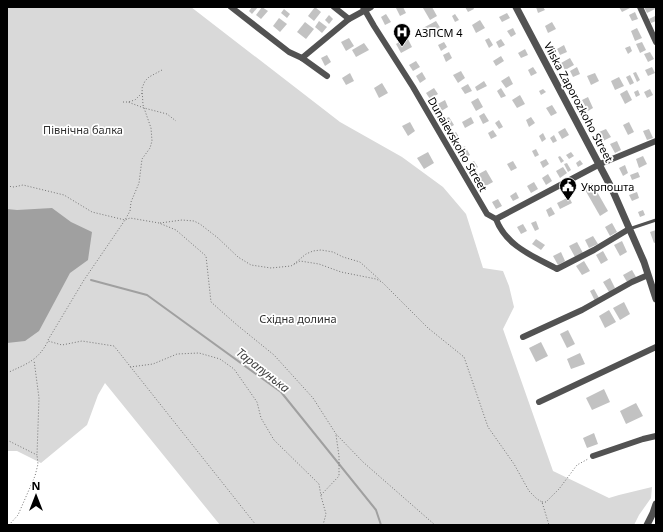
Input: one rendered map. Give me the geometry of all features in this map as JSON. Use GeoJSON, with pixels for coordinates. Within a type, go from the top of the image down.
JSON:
{"type":"FeatureCollection","features":[{"type":"Feature","properties":{"kind":"street"},"geometry":{"type":"LineString","coordinates":[[231,7],[289,52],[302,58],[327,76]]}},
{"type":"Feature","properties":{"kind":"street"},"geometry":{"type":"LineString","coordinates":[[334,7],[349,19]]}},
{"type":"Feature","properties":{"kind":"street","name":"Viiska Zaporozkoho Street"},"geometry":{"type":"LineString","coordinates":[[516,7],[612,188],[644,262],[656,299]]}},
{"type":"Feature","properties":{"kind":"street"},"geometry":{"type":"LineString","coordinates":[[640,7],[653,31],[656,42]]}},
{"type":"Feature","properties":{"kind":"street"},"geometry":{"type":"LineString","coordinates":[[302,58],[349,19],[366,8]]}},
{"type":"Feature","properties":{"kind":"street","name":"Dunaievskoho Street"},"geometry":{"type":"LineString","coordinates":[[366,8],[374,26],[413,87],[487,214],[496,219],[499,227],[518,248],[557,269],[594,250],[629,229]]}},
{"type":"Feature","properties":{"kind":"street"},"geometry":{"type":"LineString","coordinates":[[496,219],[600,164],[656,140]]}},
{"type":"Feature","properties":{"kind":"street"},"geometry":{"type":"LineString","coordinates":[[523,338],[582,310],[632,282],[648,275]]}},
{"type":"Feature","properties":{"kind":"street"},"geometry":{"type":"LineString","coordinates":[[539,402],[656,347]]}},
{"type":"Feature","properties":{"kind":"street"},"geometry":{"type":"LineString","coordinates":[[593,456],[656,436]]}},
{"type":"Feature","properties":{"kind":"street"},"geometry":{"type":"LineString","coordinates":[[647,525],[656,504]]}},
{"type":"Feature","properties":{"kind":"lane"},"geometry":{"type":"LineString","coordinates":[[629,229],[656,220]]}},
{"type":"Feature","properties":{"kind":"path"},"geometry":{"type":"LineString","coordinates":[[7,373],[34,360],[43,350],[84,280],[130,211],[131,202],[139,183],[142,159],[150,148],[152,141],[151,128],[144,108],[142,88],[145,81],[162,70]]}},
{"type":"Feature","properties":{"kind":"path"},"geometry":{"type":"LineString","coordinates":[[124,102],[135,100],[142,93]]}},
{"type":"Feature","properties":{"kind":"path"},"geometry":{"type":"LineString","coordinates":[[128,102],[167,114],[176,121]]}},
{"type":"Feature","properties":{"kind":"path"},"geometry":{"type":"LineString","coordinates":[[7,186],[14,187],[24,185],[64,195],[92,212],[125,220],[130,218],[159,223],[176,230],[206,256],[211,302],[274,355],[313,398],[336,434],[363,462],[435,525]]}},
{"type":"Feature","properties":{"kind":"path"},"geometry":{"type":"LineString","coordinates":[[159,223],[182,220],[194,221],[218,238],[238,257],[251,266],[271,268],[292,265],[300,261],[319,264],[341,272],[376,279],[382,282]]}},
{"type":"Feature","properties":{"kind":"path"},"geometry":{"type":"LineString","coordinates":[[292,265],[306,254],[321,250],[333,252],[342,257],[360,262],[428,328],[464,358],[488,427],[514,464],[529,491],[536,499],[546,502],[577,465],[593,456]]}},
{"type":"Feature","properties":{"kind":"path"},"geometry":{"type":"LineString","coordinates":[[48,340],[62,345],[82,341],[114,346],[256,525]]}},
{"type":"Feature","properties":{"kind":"path"},"geometry":{"type":"LineString","coordinates":[[130,367],[153,364],[177,354],[199,354],[220,359],[234,369],[257,402],[261,418],[274,440],[319,484],[326,514],[323,525]]}},
{"type":"Feature","properties":{"kind":"path"},"geometry":{"type":"LineString","coordinates":[[8,525],[18,515],[35,476],[38,464],[39,398],[34,360]]}},
{"type":"Feature","properties":{"kind":"path"},"geometry":{"type":"LineString","coordinates":[[321,496],[339,476],[339,456],[336,434]]}},
{"type":"Feature","properties":{"kind":"path"},"geometry":{"type":"LineString","coordinates":[[7,440],[37,455]]}},
{"type":"Feature","properties":{"kind":"path"},"geometry":{"type":"LineString","coordinates":[[542,502],[549,525]]}},
{"type":"Feature","properties":{"kind":"green space","name":"Східна долина"},"geometry":{"type":"Polygon","coordinates":[[[7,7],[191,7],[340,122],[402,157],[443,187],[466,214],[483,268],[503,271],[509,286],[514,307],[503,329],[553,471],[609,498],[652,487],[651,498],[634,525],[220,525],[105,383],[98,395],[87,425],[41,463],[17,451],[7,451],[7,7]]]}},
{"type":"Feature","properties":{"kind":"shaded area"},"geometry":{"type":"Polygon","coordinates":[[[52,208],[71,222],[92,232],[88,260],[70,273],[39,331],[25,341],[7,343],[7,209],[17,210],[52,208]]]}},
{"type":"Feature","properties":{"kind":"building"},"geometry":{"type":"Polygon","coordinates":[[[252,7],[258,7],[252,14],[249,11],[252,7]]]}},
{"type":"Feature","properties":{"kind":"building"},"geometry":{"type":"Polygon","coordinates":[[[262,7],[268,11],[261,19],[256,15],[262,7]]]}},
{"type":"Feature","properties":{"kind":"building"},"geometry":{"type":"Polygon","coordinates":[[[315,7],[321,12],[314,21],[308,16],[315,7]]]}},
{"type":"Feature","properties":{"kind":"building"},"geometry":{"type":"Polygon","coordinates":[[[403,7],[406,13],[400,16],[396,8],[403,7]]]}},
{"type":"Feature","properties":{"kind":"building"},"geometry":{"type":"Polygon","coordinates":[[[432,7],[437,16],[430,20],[423,8],[432,7]]]}},
{"type":"Feature","properties":{"kind":"building"},"geometry":{"type":"Polygon","coordinates":[[[465,7],[473,7],[474,9],[468,12],[465,7]]]}},
{"type":"Feature","properties":{"kind":"building"},"geometry":{"type":"Polygon","coordinates":[[[536,7],[543,7],[545,10],[538,13],[536,7]]]}},
{"type":"Feature","properties":{"kind":"building"},"geometry":{"type":"Polygon","coordinates":[[[619,7],[629,7],[630,8],[622,12],[619,7]]]}},
{"type":"Feature","properties":{"kind":"building"},"geometry":{"type":"Polygon","coordinates":[[[644,7],[654,7],[655,9],[647,13],[644,7]]]}},
{"type":"Feature","properties":{"kind":"building"},"geometry":{"type":"Polygon","coordinates":[[[284,9],[290,14],[287,18],[281,13],[284,9]]]}},
{"type":"Feature","properties":{"kind":"building"},"geometry":{"type":"Polygon","coordinates":[[[635,12],[638,19],[632,21],[629,15],[635,12]]]}},
{"type":"Feature","properties":{"kind":"building"},"geometry":{"type":"Polygon","coordinates":[[[507,13],[510,18],[502,22],[499,17],[507,13]]]}},
{"type":"Feature","properties":{"kind":"building"},"geometry":{"type":"Polygon","coordinates":[[[386,14],[391,22],[385,25],[381,17],[386,14]]]}},
{"type":"Feature","properties":{"kind":"building"},"geometry":{"type":"Polygon","coordinates":[[[455,14],[459,20],[455,22],[452,16],[455,14]]]}},
{"type":"Feature","properties":{"kind":"building"},"geometry":{"type":"Polygon","coordinates":[[[329,15],[333,19],[329,24],[325,20],[329,15]]]}},
{"type":"Feature","properties":{"kind":"building"},"geometry":{"type":"Polygon","coordinates":[[[655,16],[656,21],[651,23],[649,19],[655,16]]]}},
{"type":"Feature","properties":{"kind":"building"},"geometry":{"type":"Polygon","coordinates":[[[279,18],[287,24],[280,32],[273,26],[279,18]]]}},
{"type":"Feature","properties":{"kind":"building"},"geometry":{"type":"Polygon","coordinates":[[[480,20],[485,28],[476,33],[472,25],[480,20]]]}},
{"type":"Feature","properties":{"kind":"building"},"geometry":{"type":"Polygon","coordinates":[[[319,21],[327,27],[322,33],[315,27],[319,21]]]}},
{"type":"Feature","properties":{"kind":"building"},"geometry":{"type":"Polygon","coordinates":[[[436,21],[441,29],[428,37],[423,28],[436,21]]]}},
{"type":"Feature","properties":{"kind":"building"},"geometry":{"type":"Polygon","coordinates":[[[305,22],[314,29],[306,39],[297,32],[305,22]]]}},
{"type":"Feature","properties":{"kind":"building"},"geometry":{"type":"Polygon","coordinates":[[[552,22],[556,29],[548,33],[545,26],[552,22]]]}},
{"type":"Feature","properties":{"kind":"building"},"geometry":{"type":"Polygon","coordinates":[[[513,28],[516,34],[511,37],[507,31],[513,28]]]}},
{"type":"Feature","properties":{"kind":"building"},"geometry":{"type":"Polygon","coordinates":[[[637,28],[642,38],[635,41],[631,31],[637,28]]]}},
{"type":"Feature","properties":{"kind":"building"},"geometry":{"type":"Polygon","coordinates":[[[407,37],[412,47],[401,53],[396,44],[407,37]]]}},
{"type":"Feature","properties":{"kind":"building"},"geometry":{"type":"Polygon","coordinates":[[[349,38],[354,46],[346,51],[341,42],[349,38]]]}},
{"type":"Feature","properties":{"kind":"building"},"geometry":{"type":"Polygon","coordinates":[[[489,38],[493,45],[489,48],[485,40],[489,38]]]}},
{"type":"Feature","properties":{"kind":"building"},"geometry":{"type":"Polygon","coordinates":[[[501,39],[505,45],[499,48],[496,42],[501,39]]]}},
{"type":"Feature","properties":{"kind":"building"},"geometry":{"type":"Polygon","coordinates":[[[444,42],[447,47],[441,51],[438,45],[444,42]]]}},
{"type":"Feature","properties":{"kind":"building"},"geometry":{"type":"Polygon","coordinates":[[[642,42],[646,50],[640,53],[636,44],[642,42]]]}},
{"type":"Feature","properties":{"kind":"building"},"geometry":{"type":"Polygon","coordinates":[[[364,43],[369,50],[356,57],[352,50],[364,43]]]}},
{"type":"Feature","properties":{"kind":"building"},"geometry":{"type":"Polygon","coordinates":[[[564,45],[567,52],[560,55],[557,49],[564,45]]]}},
{"type":"Feature","properties":{"kind":"building"},"geometry":{"type":"Polygon","coordinates":[[[630,46],[632,51],[628,54],[625,48],[630,46]]]}},
{"type":"Feature","properties":{"kind":"building"},"geometry":{"type":"Polygon","coordinates":[[[525,49],[528,55],[521,58],[518,53],[525,49]]]}},
{"type":"Feature","properties":{"kind":"building"},"geometry":{"type":"Polygon","coordinates":[[[449,52],[452,58],[446,62],[443,55],[449,52]]]}},
{"type":"Feature","properties":{"kind":"building"},"geometry":{"type":"Polygon","coordinates":[[[650,52],[654,59],[648,62],[644,54],[650,52]]]}},
{"type":"Feature","properties":{"kind":"building"},"geometry":{"type":"Polygon","coordinates":[[[327,55],[331,62],[325,66],[321,58],[327,55]]]}},
{"type":"Feature","properties":{"kind":"building"},"geometry":{"type":"Polygon","coordinates":[[[501,56],[504,61],[496,66],[493,61],[501,56]]]}},
{"type":"Feature","properties":{"kind":"building"},"geometry":{"type":"Polygon","coordinates":[[[570,58],[574,65],[565,70],[561,63],[570,58]]]}},
{"type":"Feature","properties":{"kind":"building"},"geometry":{"type":"Polygon","coordinates":[[[416,61],[420,67],[413,71],[409,65],[416,61]]]}},
{"type":"Feature","properties":{"kind":"building"},"geometry":{"type":"Polygon","coordinates":[[[533,67],[537,73],[531,76],[528,70],[533,67]]]}},
{"type":"Feature","properties":{"kind":"building"},"geometry":{"type":"Polygon","coordinates":[[[577,67],[580,74],[573,77],[570,71],[577,67]]]}},
{"type":"Feature","properties":{"kind":"building"},"geometry":{"type":"Polygon","coordinates":[[[652,67],[655,73],[648,76],[645,70],[652,67]]]}},
{"type":"Feature","properties":{"kind":"building"},"geometry":{"type":"Polygon","coordinates":[[[461,71],[465,78],[458,83],[453,75],[461,71]]]}},
{"type":"Feature","properties":{"kind":"building"},"geometry":{"type":"Polygon","coordinates":[[[422,72],[426,79],[420,83],[416,76],[422,72]]]}},
{"type":"Feature","properties":{"kind":"building"},"geometry":{"type":"Polygon","coordinates":[[[636,72],[640,80],[637,82],[633,73],[636,72]]]}},
{"type":"Feature","properties":{"kind":"building"},"geometry":{"type":"Polygon","coordinates":[[[350,73],[354,81],[346,85],[342,78],[350,73]]]}},
{"type":"Feature","properties":{"kind":"building"},"geometry":{"type":"Polygon","coordinates":[[[595,73],[599,81],[591,85],[587,76],[595,73]]]}},
{"type":"Feature","properties":{"kind":"building"},"geometry":{"type":"Polygon","coordinates":[[[630,75],[634,83],[630,85],[626,77],[630,75]]]}},
{"type":"Feature","properties":{"kind":"building"},"geometry":{"type":"Polygon","coordinates":[[[509,76],[513,84],[506,88],[501,81],[509,76]]]}},
{"type":"Feature","properties":{"kind":"building"},"geometry":{"type":"Polygon","coordinates":[[[619,77],[624,86],[615,90],[611,81],[619,77]]]}},
{"type":"Feature","properties":{"kind":"building"},"geometry":{"type":"Polygon","coordinates":[[[484,81],[487,86],[477,91],[475,87],[484,81]]]}},
{"type":"Feature","properties":{"kind":"building"},"geometry":{"type":"Polygon","coordinates":[[[382,83],[388,93],[379,98],[374,88],[382,83]]]}},
{"type":"Feature","properties":{"kind":"building"},"geometry":{"type":"Polygon","coordinates":[[[468,84],[472,91],[465,94],[461,88],[468,84]]]}},
{"type":"Feature","properties":{"kind":"building"},"geometry":{"type":"Polygon","coordinates":[[[434,88],[438,94],[430,99],[426,93],[434,88]]]}},
{"type":"Feature","properties":{"kind":"building"},"geometry":{"type":"Polygon","coordinates":[[[501,88],[506,96],[501,98],[497,91],[501,88]]]}},
{"type":"Feature","properties":{"kind":"building"},"geometry":{"type":"Polygon","coordinates":[[[543,89],[546,92],[541,95],[539,91],[543,89]]]}},
{"type":"Feature","properties":{"kind":"building"},"geometry":{"type":"Polygon","coordinates":[[[650,89],[653,95],[647,98],[644,92],[650,89]]]}},
{"type":"Feature","properties":{"kind":"building"},"geometry":{"type":"Polygon","coordinates":[[[627,90],[632,100],[625,104],[620,94],[627,90]]]}},
{"type":"Feature","properties":{"kind":"building"},"geometry":{"type":"Polygon","coordinates":[[[638,90],[640,95],[636,97],[634,92],[638,90]]]}},
{"type":"Feature","properties":{"kind":"building"},"geometry":{"type":"Polygon","coordinates":[[[520,95],[525,104],[517,108],[512,100],[520,95]]]}},
{"type":"Feature","properties":{"kind":"building"},"geometry":{"type":"Polygon","coordinates":[[[588,97],[593,108],[588,111],[582,100],[588,97]]]}},
{"type":"Feature","properties":{"kind":"building"},"geometry":{"type":"Polygon","coordinates":[[[478,98],[483,107],[476,111],[471,102],[478,98]]]}},
{"type":"Feature","properties":{"kind":"building"},"geometry":{"type":"Polygon","coordinates":[[[445,100],[448,107],[438,113],[434,106],[445,100]]]}},
{"type":"Feature","properties":{"kind":"building"},"geometry":{"type":"Polygon","coordinates":[[[552,105],[557,113],[551,116],[546,108],[552,105]]]}},
{"type":"Feature","properties":{"kind":"building"},"geometry":{"type":"Polygon","coordinates":[[[484,113],[489,121],[483,124],[479,116],[484,113]]]}},
{"type":"Feature","properties":{"kind":"building"},"geometry":{"type":"Polygon","coordinates":[[[449,117],[454,125],[447,129],[442,120],[449,117]]]}},
{"type":"Feature","properties":{"kind":"building"},"geometry":{"type":"Polygon","coordinates":[[[471,117],[474,123],[465,128],[462,122],[471,117]]]}},
{"type":"Feature","properties":{"kind":"building"},"geometry":{"type":"Polygon","coordinates":[[[531,117],[535,123],[529,127],[526,120],[531,117]]]}},
{"type":"Feature","properties":{"kind":"building"},"geometry":{"type":"Polygon","coordinates":[[[499,120],[503,127],[499,129],[495,123],[499,120]]]}},
{"type":"Feature","properties":{"kind":"building"},"geometry":{"type":"Polygon","coordinates":[[[410,122],[415,131],[408,136],[402,126],[410,122]]]}},
{"type":"Feature","properties":{"kind":"building"},"geometry":{"type":"Polygon","coordinates":[[[629,122],[634,132],[628,135],[623,125],[629,122]]]}},
{"type":"Feature","properties":{"kind":"building"},"geometry":{"type":"Polygon","coordinates":[[[565,128],[569,135],[562,139],[558,132],[565,128]]]}},
{"type":"Feature","properties":{"kind":"building"},"geometry":{"type":"Polygon","coordinates":[[[606,129],[611,137],[603,141],[599,132],[606,129]]]}},
{"type":"Feature","properties":{"kind":"building"},"geometry":{"type":"Polygon","coordinates":[[[649,129],[653,138],[647,140],[643,131],[649,129]]]}},
{"type":"Feature","properties":{"kind":"building"},"geometry":{"type":"Polygon","coordinates":[[[493,130],[497,136],[491,139],[488,133],[493,130]]]}},
{"type":"Feature","properties":{"kind":"building"},"geometry":{"type":"Polygon","coordinates":[[[456,132],[460,139],[454,142],[450,135],[456,132]]]}},
{"type":"Feature","properties":{"kind":"building"},"geometry":{"type":"Polygon","coordinates":[[[543,133],[546,139],[542,142],[539,136],[543,133]]]}},
{"type":"Feature","properties":{"kind":"building"},"geometry":{"type":"Polygon","coordinates":[[[554,135],[557,141],[553,143],[550,138],[554,135]]]}},
{"type":"Feature","properties":{"kind":"building"},"geometry":{"type":"Polygon","coordinates":[[[617,141],[621,150],[615,153],[610,144],[617,141]]]}},
{"type":"Feature","properties":{"kind":"building"},"geometry":{"type":"Polygon","coordinates":[[[465,146],[470,155],[463,159],[458,150],[465,146]]]}},
{"type":"Feature","properties":{"kind":"building"},"geometry":{"type":"Polygon","coordinates":[[[536,149],[539,155],[535,157],[532,151],[536,149]]]}},
{"type":"Feature","properties":{"kind":"building"},"geometry":{"type":"Polygon","coordinates":[[[428,152],[434,163],[424,169],[417,158],[428,152]]]}},
{"type":"Feature","properties":{"kind":"building"},"geometry":{"type":"Polygon","coordinates":[[[571,152],[574,156],[569,159],[566,155],[571,152]]]}},
{"type":"Feature","properties":{"kind":"building"},"geometry":{"type":"Polygon","coordinates":[[[560,156],[564,161],[561,163],[558,157],[560,156]]]}},
{"type":"Feature","properties":{"kind":"building"},"geometry":{"type":"Polygon","coordinates":[[[643,156],[647,164],[639,168],[636,159],[643,156]]]}},
{"type":"Feature","properties":{"kind":"building"},"geometry":{"type":"Polygon","coordinates":[[[546,159],[549,164],[543,168],[540,162],[546,159]]]}},
{"type":"Feature","properties":{"kind":"building"},"geometry":{"type":"Polygon","coordinates":[[[580,160],[583,164],[578,167],[576,163],[580,160]]]}},
{"type":"Feature","properties":{"kind":"building"},"geometry":{"type":"Polygon","coordinates":[[[474,161],[478,167],[472,171],[468,164],[474,161]]]}},
{"type":"Feature","properties":{"kind":"building"},"geometry":{"type":"Polygon","coordinates":[[[513,161],[517,168],[511,171],[507,164],[513,161]]]}},
{"type":"Feature","properties":{"kind":"building"},"geometry":{"type":"Polygon","coordinates":[[[567,163],[571,170],[568,172],[564,164],[567,163]]]}},
{"type":"Feature","properties":{"kind":"building"},"geometry":{"type":"Polygon","coordinates":[[[625,165],[628,173],[623,176],[619,168],[625,165]]]}},
{"type":"Feature","properties":{"kind":"building"},"geometry":{"type":"Polygon","coordinates":[[[563,167],[567,173],[560,178],[556,171],[563,167]]]}},
{"type":"Feature","properties":{"kind":"building"},"geometry":{"type":"Polygon","coordinates":[[[486,170],[493,182],[482,188],[475,176],[486,170]]]}},
{"type":"Feature","properties":{"kind":"building"},"geometry":{"type":"Polygon","coordinates":[[[638,172],[640,177],[632,180],[630,175],[638,172]]]}},
{"type":"Feature","properties":{"kind":"building"},"geometry":{"type":"Polygon","coordinates":[[[548,174],[552,181],[546,185],[542,178],[548,174]]]}},
{"type":"Feature","properties":{"kind":"building"},"geometry":{"type":"Polygon","coordinates":[[[534,182],[538,189],[531,193],[527,186],[534,182]]]}},
{"type":"Feature","properties":{"kind":"building"},"geometry":{"type":"Polygon","coordinates":[[[592,183],[608,211],[600,216],[584,188],[592,183]]]}},
{"type":"Feature","properties":{"kind":"building"},"geometry":{"type":"Polygon","coordinates":[[[516,192],[519,198],[513,201],[510,196],[516,192]]]}},
{"type":"Feature","properties":{"kind":"building"},"geometry":{"type":"Polygon","coordinates":[[[637,192],[639,198],[632,201],[629,195],[637,192]]]}},
{"type":"Feature","properties":{"kind":"building"},"geometry":{"type":"Polygon","coordinates":[[[569,197],[572,203],[560,209],[557,203],[569,197]]]}},
{"type":"Feature","properties":{"kind":"building"},"geometry":{"type":"Polygon","coordinates":[[[498,199],[502,206],[496,209],[492,202],[498,199]]]}},
{"type":"Feature","properties":{"kind":"building"},"geometry":{"type":"Polygon","coordinates":[[[551,207],[555,214],[549,217],[546,210],[551,207]]]}},
{"type":"Feature","properties":{"kind":"building"},"geometry":{"type":"Polygon","coordinates":[[[643,210],[645,215],[640,217],[638,212],[643,210]]]}},
{"type":"Feature","properties":{"kind":"building"},"geometry":{"type":"Polygon","coordinates":[[[536,221],[539,229],[535,231],[531,223],[536,221]]]}},
{"type":"Feature","properties":{"kind":"building"},"geometry":{"type":"Polygon","coordinates":[[[612,223],[617,232],[610,236],[605,227],[612,223]]]}},
{"type":"Feature","properties":{"kind":"building"},"geometry":{"type":"Polygon","coordinates":[[[523,224],[527,231],[521,234],[517,227],[523,224]]]}},
{"type":"Feature","properties":{"kind":"building"},"geometry":{"type":"Polygon","coordinates":[[[656,230],[656,242],[654,243],[650,232],[656,230]]]}},
{"type":"Feature","properties":{"kind":"building"},"geometry":{"type":"Polygon","coordinates":[[[593,236],[598,244],[589,248],[585,240],[593,236]]]}},
{"type":"Feature","properties":{"kind":"building"},"geometry":{"type":"Polygon","coordinates":[[[536,239],[545,245],[541,250],[532,244],[536,239]]]}},
{"type":"Feature","properties":{"kind":"building"},"geometry":{"type":"Polygon","coordinates":[[[622,241],[627,252],[620,256],[614,245],[622,241]]]}},
{"type":"Feature","properties":{"kind":"building"},"geometry":{"type":"Polygon","coordinates":[[[577,242],[583,253],[575,257],[569,246],[577,242]]]}},
{"type":"Feature","properties":{"kind":"building"},"geometry":{"type":"Polygon","coordinates":[[[603,251],[608,260],[601,264],[596,255],[603,251]]]}},
{"type":"Feature","properties":{"kind":"building"},"geometry":{"type":"Polygon","coordinates":[[[561,252],[565,261],[558,265],[553,256],[561,252]]]}},
{"type":"Feature","properties":{"kind":"building"},"geometry":{"type":"Polygon","coordinates":[[[584,261],[590,271],[582,275],[576,266],[584,261]]]}},
{"type":"Feature","properties":{"kind":"building"},"geometry":{"type":"Polygon","coordinates":[[[632,270],[636,277],[627,282],[623,275],[632,270]]]}},
{"type":"Feature","properties":{"kind":"building"},"geometry":{"type":"Polygon","coordinates":[[[610,278],[615,288],[609,292],[603,282],[610,278]]]}},
{"type":"Feature","properties":{"kind":"building"},"geometry":{"type":"Polygon","coordinates":[[[594,289],[599,298],[595,301],[590,291],[594,289]]]}},
{"type":"Feature","properties":{"kind":"building"},"geometry":{"type":"Polygon","coordinates":[[[624,302],[630,314],[620,320],[613,308],[624,302]]]}},
{"type":"Feature","properties":{"kind":"building"},"geometry":{"type":"Polygon","coordinates":[[[609,310],[616,322],[605,328],[599,316],[609,310]]]}},
{"type":"Feature","properties":{"kind":"building"},"geometry":{"type":"Polygon","coordinates":[[[568,330],[575,344],[567,348],[560,334],[568,330]]]}},
{"type":"Feature","properties":{"kind":"building"},"geometry":{"type":"Polygon","coordinates":[[[541,342],[548,356],[536,362],[529,348],[541,342]]]}},
{"type":"Feature","properties":{"kind":"building"},"geometry":{"type":"Polygon","coordinates":[[[580,353],[585,364],[571,369],[567,359],[580,353]]]}},
{"type":"Feature","properties":{"kind":"building"},"geometry":{"type":"Polygon","coordinates":[[[604,389],[610,402],[592,410],[586,398],[604,389]]]}},
{"type":"Feature","properties":{"kind":"building"},"geometry":{"type":"Polygon","coordinates":[[[636,403],[643,416],[626,424],[620,411],[636,403]]]}},
{"type":"Feature","properties":{"kind":"building"},"geometry":{"type":"Polygon","coordinates":[[[594,433],[598,444],[587,448],[583,438],[594,433]]]}},
{"type":"Feature","properties":{"kind":"waterway","name":"Тарапунька"},"geometry":{"type":"LineString","coordinates":[[91,280],[147,295],[281,392],[376,510],[381,525]]}},
{"type":"Feature","properties":{"kind":"place","name":"АЗПСМ 4"},"geometry":{"type":"Point","coordinates":[402,47]}},
{"type":"Feature","properties":{"kind":"place","name":"Укрпошта"},"geometry":{"type":"Point","coordinates":[568,201]}},
{"type":"Feature","properties":{"kind":"park label","name":"Північна балка"},"geometry":{"type":"Point","coordinates":[83,129]}}]}
